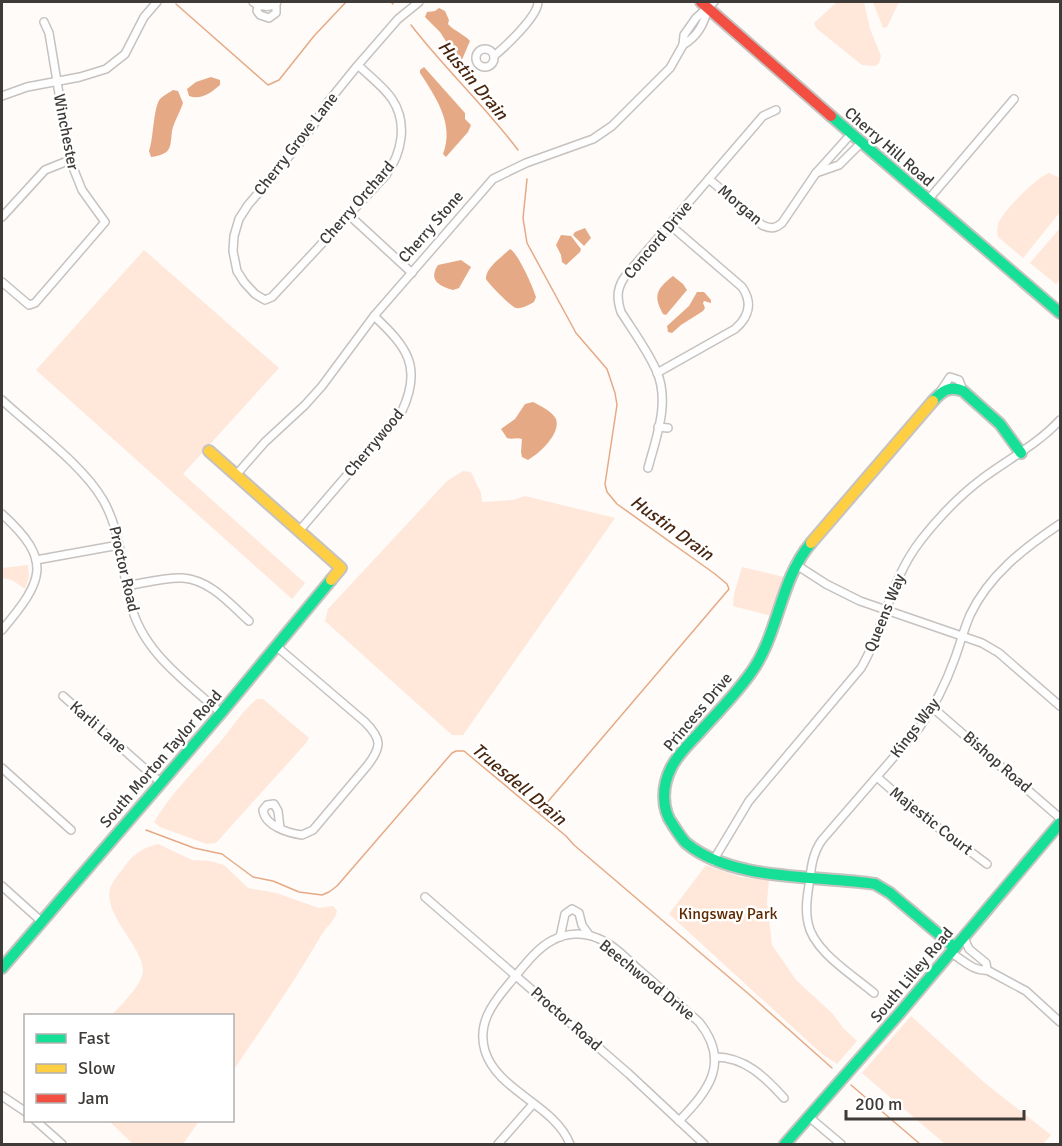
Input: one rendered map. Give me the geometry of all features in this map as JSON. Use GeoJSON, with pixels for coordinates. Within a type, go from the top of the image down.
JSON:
{"type":"FeatureCollection","features":[{"type":"Feature","properties":{"kind":"street"},"geometry":{"type":"LineString","coordinates":[[2,96],[27,87],[94,74],[106,69],[130,47],[144,17],[157,2]]}},
{"type":"Feature","properties":{"kind":"street"},"geometry":{"type":"LineString","coordinates":[[276,2],[276,13],[269,18],[260,15],[257,11],[259,5],[276,2]]}},
{"type":"Feature","properties":{"kind":"street","name":"Cherry Grove Lane"},"geometry":{"type":"LineString","coordinates":[[265,300],[247,287],[235,266],[233,244],[239,219],[358,65],[398,19],[419,2]]}},
{"type":"Feature","properties":{"kind":"street"},"geometry":{"type":"LineString","coordinates":[[494,56],[534,14],[538,2]]}},
{"type":"Feature","properties":{"kind":"street","name":"Cherry Stone"},"geometry":{"type":"LineString","coordinates":[[236,475],[265,442],[322,386],[374,316],[493,179],[526,163],[584,143],[606,131],[670,68],[683,45],[684,35],[708,4]]}},
{"type":"Feature","properties":{"kind":"street","name":"Cherry Hill Road"},"geometry":{"type":"LineString","coordinates":[[708,4],[861,143],[1060,314]]}},
{"type":"Feature","properties":{"kind":"street","name":"Winchester"},"geometry":{"type":"LineString","coordinates":[[2,282],[29,305],[38,301],[105,224],[105,220],[82,190],[70,160],[49,33],[44,22]]}},
{"type":"Feature","properties":{"kind":"street","name":"Cherry Orchard"},"geometry":{"type":"LineString","coordinates":[[265,300],[272,297],[349,215],[392,166],[399,149],[402,135],[399,114],[393,100],[358,65]]}},
{"type":"Feature","properties":{"kind":"street"},"geometry":{"type":"LineString","coordinates":[[928,201],[1014,99]]}},
{"type":"Feature","properties":{"kind":"street","name":"Concord Drive"},"geometry":{"type":"LineString","coordinates":[[648,468],[662,402],[657,373],[621,312],[617,297],[618,290],[623,279],[763,116],[776,110]]}},
{"type":"Feature","properties":{"kind":"street"},"geometry":{"type":"LineString","coordinates":[[816,173],[851,134]]}},
{"type":"Feature","properties":{"kind":"street"},"geometry":{"type":"LineString","coordinates":[[816,173],[839,165],[861,143]]}},
{"type":"Feature","properties":{"kind":"street"},"geometry":{"type":"LineString","coordinates":[[2,217],[45,170],[70,160]]}},
{"type":"Feature","properties":{"kind":"street","name":"Morgan"},"geometry":{"type":"LineString","coordinates":[[709,179],[762,225],[771,228],[782,223],[816,173]]}},
{"type":"Feature","properties":{"kind":"street"},"geometry":{"type":"LineString","coordinates":[[349,215],[412,273]]}},
{"type":"Feature","properties":{"kind":"street"},"geometry":{"type":"LineString","coordinates":[[657,373],[735,329],[745,320],[749,306],[742,287],[670,225]]}},
{"type":"Feature","properties":{"kind":"street","name":"Cherrywood"},"geometry":{"type":"LineString","coordinates":[[299,531],[397,417],[406,402],[412,384],[409,360],[399,339],[374,316]]}},
{"type":"Feature","properties":{"kind":"street","name":"Princess Drive"},"geometry":{"type":"LineString","coordinates":[[1021,453],[1000,424],[963,391],[948,388],[939,394],[795,564],[783,589],[770,637],[759,661],[678,757],[666,780],[665,805],[672,827],[689,845],[713,861],[732,867],[868,883],[881,887],[976,969],[987,970],[1026,991],[1060,1022]]}},
{"type":"Feature","properties":{"kind":"street","name":"Proctor Road"},"geometry":{"type":"LineString","coordinates":[[2,400],[92,483],[108,510],[119,545],[126,586],[135,618],[151,647],[165,664],[220,713]]}},
{"type":"Feature","properties":{"kind":"street","name":"Queens Way"},"geometry":{"type":"LineString","coordinates":[[713,861],[753,795],[861,668],[871,649],[902,569],[929,530],[971,487],[1039,440],[1060,420]]}},
{"type":"Feature","properties":{"kind":"street"},"geometry":{"type":"LineString","coordinates":[[658,427],[668,428]]}},
{"type":"Feature","properties":{"kind":"street"},"geometry":{"type":"LineString","coordinates":[[209,451],[299,531]]}},
{"type":"Feature","properties":{"kind":"street"},"geometry":{"type":"LineString","coordinates":[[2,514],[28,541],[36,560],[36,576],[32,591],[2,630]]}},
{"type":"Feature","properties":{"kind":"street","name":"Kings Way"},"geometry":{"type":"LineString","coordinates":[[874,993],[822,949],[809,927],[807,912],[812,860],[819,844],[919,728],[933,708],[978,600],[1026,547],[1060,524]]}},
{"type":"Feature","properties":{"kind":"street","name":"South Morton Taylor Road"},"geometry":{"type":"LineString","coordinates":[[2,968],[341,568],[299,531]]}},
{"type":"Feature","properties":{"kind":"street"},"geometry":{"type":"LineString","coordinates":[[36,560],[119,545]]}},
{"type":"Feature","properties":{"kind":"street"},"geometry":{"type":"LineString","coordinates":[[795,564],[838,591],[885,610],[962,635],[999,653],[1060,706]]}},
{"type":"Feature","properties":{"kind":"street"},"geometry":{"type":"LineString","coordinates":[[126,586],[174,578],[192,579],[211,588],[249,621]]}},
{"type":"Feature","properties":{"kind":"street"},"geometry":{"type":"LineString","coordinates":[[276,646],[365,722],[374,731],[379,743],[375,755],[367,766],[313,830],[302,835],[280,828]]}},
{"type":"Feature","properties":{"kind":"street","name":"Karli Lane"},"geometry":{"type":"LineString","coordinates":[[63,696],[160,782]]}},
{"type":"Feature","properties":{"kind":"street","name":"Bishop Road"},"geometry":{"type":"LineString","coordinates":[[933,708],[1060,818]]}},
{"type":"Feature","properties":{"kind":"street"},"geometry":{"type":"LineString","coordinates":[[2,768],[71,830]]}},
{"type":"Feature","properties":{"kind":"street","name":"Majestic Court"},"geometry":{"type":"LineString","coordinates":[[877,777],[916,811],[987,864]]}},
{"type":"Feature","properties":{"kind":"street","name":"South Lilley Road"},"geometry":{"type":"LineString","coordinates":[[785,1144],[1060,823]]}},
{"type":"Feature","properties":{"kind":"street"},"geometry":{"type":"LineString","coordinates":[[2,886],[41,921]]}},
{"type":"Feature","properties":{"kind":"street","name":"Proctor Road"},"geometry":{"type":"LineString","coordinates":[[425,897],[629,1074],[704,1144]]}},
{"type":"Feature","properties":{"kind":"street","name":"Beechwood Drive"},"geometry":{"type":"LineString","coordinates":[[589,935],[582,925],[579,913],[572,909],[565,914],[560,937],[573,934],[589,935],[613,947],[699,1022],[711,1039],[715,1057]]}},
{"type":"Feature","properties":{"kind":"street"},"geometry":{"type":"LineString","coordinates":[[560,937],[540,949],[489,1010],[484,1025],[483,1042],[487,1057],[496,1070],[558,1125],[570,1144]]}},
{"type":"Feature","properties":{"kind":"street","name":"Princess Drive"},"geometry":{"type":"LineString","coordinates":[[963,938],[969,949],[986,963],[987,970]]}},
{"type":"Feature","properties":{"kind":"street"},"geometry":{"type":"LineString","coordinates":[[679,1121],[708,1087],[714,1072],[715,1057],[731,1058],[749,1066],[784,1098]]}},
{"type":"Feature","properties":{"kind":"street"},"geometry":{"type":"LineString","coordinates":[[2,1096],[24,1111]]}},
{"type":"Feature","properties":{"kind":"street"},"geometry":{"type":"LineString","coordinates":[[498,1144],[533,1104]]}},
{"type":"Feature","properties":{"kind":"street"},"geometry":{"type":"LineString","coordinates":[[809,1117],[841,1144]]}},
{"type":"Feature","properties":{"kind":"street"},"geometry":{"type":"LineString","coordinates":[[37,1122],[62,1144]]}},
{"type":"Feature","properties":{"kind":"green space"},"geometry":{"type":"Polygon","coordinates":[[[837,2],[864,2],[870,29],[881,56],[879,63],[875,66],[862,65],[816,28],[814,23],[837,2]]]}},
{"type":"Feature","properties":{"kind":"green space"},"geometry":{"type":"Polygon","coordinates":[[[873,2],[899,2],[887,27],[883,28],[873,2]]]}},
{"type":"Feature","properties":{"kind":"green space"},"geometry":{"type":"Polygon","coordinates":[[[1049,173],[1060,178],[1060,212],[1023,258],[998,237],[998,224],[1021,194],[1049,173]]]}},
{"type":"Feature","properties":{"kind":"green space"},"geometry":{"type":"Polygon","coordinates":[[[1060,228],[1060,279],[1056,284],[1030,263],[1060,228]]]}},
{"type":"Feature","properties":{"kind":"green space"},"geometry":{"type":"Polygon","coordinates":[[[144,250],[279,368],[183,474],[305,583],[292,599],[36,370],[144,250]]]}},
{"type":"Feature","properties":{"kind":"green space"},"geometry":{"type":"Polygon","coordinates":[[[463,471],[471,472],[481,493],[482,502],[513,500],[525,496],[615,518],[463,735],[452,735],[325,621],[328,609],[447,481],[463,471]]]}},
{"type":"Feature","properties":{"kind":"green space"},"geometry":{"type":"Polygon","coordinates":[[[28,565],[29,577],[25,589],[12,580],[2,578],[2,568],[28,565]]]}},
{"type":"Feature","properties":{"kind":"green space"},"geometry":{"type":"Polygon","coordinates":[[[742,567],[784,577],[772,616],[733,606],[742,567]]]}},
{"type":"Feature","properties":{"kind":"green space"},"geometry":{"type":"Polygon","coordinates":[[[257,699],[263,699],[309,738],[307,742],[216,843],[207,844],[160,827],[154,822],[169,800],[257,699]]]}},
{"type":"Feature","properties":{"kind":"green space"},"geometry":{"type":"Polygon","coordinates":[[[158,844],[192,860],[224,865],[248,888],[276,893],[319,908],[333,906],[337,911],[333,921],[322,934],[234,1070],[234,1014],[113,1014],[136,987],[143,970],[136,950],[112,909],[110,889],[129,860],[147,848],[158,844]]]}},
{"type":"Feature","properties":{"kind":"green space","name":"Kingsway Park"},"geometry":{"type":"Polygon","coordinates":[[[706,865],[740,877],[769,880],[767,902],[772,945],[796,980],[833,1014],[843,1028],[857,1041],[837,1064],[822,1054],[669,914],[706,865]]]}},
{"type":"Feature","properties":{"kind":"green space"},"geometry":{"type":"Polygon","coordinates":[[[911,1016],[986,1084],[1051,1135],[1043,1144],[945,1144],[862,1073],[911,1016]]]}},
{"type":"Feature","properties":{"kind":"green space"},"geometry":{"type":"Polygon","coordinates":[[[110,1122],[198,1122],[183,1144],[133,1144],[110,1122]]]}},
{"type":"Feature","properties":{"kind":"shaded area"},"geometry":{"type":"Polygon","coordinates":[[[439,8],[445,11],[449,20],[448,24],[470,41],[461,62],[440,32],[425,17],[427,12],[439,8]]]}},
{"type":"Feature","properties":{"kind":"shaded area"},"geometry":{"type":"Polygon","coordinates":[[[424,67],[465,113],[465,119],[471,125],[468,132],[446,157],[443,154],[447,132],[445,121],[437,101],[420,73],[424,67]]]}},
{"type":"Feature","properties":{"kind":"shaded area"},"geometry":{"type":"Polygon","coordinates":[[[211,77],[220,80],[220,85],[206,95],[189,96],[187,89],[196,82],[211,77]]]}},
{"type":"Feature","properties":{"kind":"shaded area"},"geometry":{"type":"Polygon","coordinates":[[[173,90],[178,91],[183,103],[173,128],[170,146],[163,154],[151,157],[149,151],[156,107],[161,98],[173,90]]]}},
{"type":"Feature","properties":{"kind":"shaded area"},"geometry":{"type":"Polygon","coordinates":[[[585,228],[591,238],[584,246],[573,235],[585,228]]]}},
{"type":"Feature","properties":{"kind":"shaded area"},"geometry":{"type":"Polygon","coordinates":[[[561,235],[571,236],[581,249],[566,265],[562,262],[556,245],[561,235]]]}},
{"type":"Feature","properties":{"kind":"shaded area"},"geometry":{"type":"Polygon","coordinates":[[[510,249],[521,263],[536,297],[534,302],[521,308],[510,304],[486,279],[491,267],[510,249]]]}},
{"type":"Feature","properties":{"kind":"shaded area"},"geometry":{"type":"Polygon","coordinates":[[[461,260],[471,267],[459,288],[453,290],[436,282],[434,275],[438,265],[461,260]]]}},
{"type":"Feature","properties":{"kind":"shaded area"},"geometry":{"type":"Polygon","coordinates":[[[673,276],[687,290],[666,315],[660,308],[657,297],[663,285],[673,276]]]}},
{"type":"Feature","properties":{"kind":"shaded area"},"geometry":{"type":"Polygon","coordinates":[[[697,292],[704,292],[711,303],[704,301],[703,311],[672,333],[668,332],[667,326],[689,306],[697,292]]]}},
{"type":"Feature","properties":{"kind":"shaded area"},"geometry":{"type":"Polygon","coordinates":[[[533,402],[552,414],[557,425],[548,443],[528,460],[522,457],[522,439],[507,438],[501,429],[515,419],[525,404],[533,402]]]}},
{"type":"Feature","properties":{"kind":"waterway","name":"Hustin Drain"},"geometry":{"type":"LineString","coordinates":[[176,4],[268,85],[279,80],[314,36],[346,2]]}},
{"type":"Feature","properties":{"kind":"waterway","name":"Hustin Drain"},"geometry":{"type":"LineString","coordinates":[[411,25],[518,150]]}},
{"type":"Feature","properties":{"kind":"waterway","name":"Hustin Drain"},"geometry":{"type":"LineString","coordinates":[[527,179],[523,218],[527,243],[576,333],[607,369],[615,393],[617,405],[605,484],[607,492],[617,504],[715,574],[727,584],[729,589],[539,812]]}},
{"type":"Feature","properties":{"kind":"waterway","name":"Truesdell Drain"},"geometry":{"type":"LineString","coordinates":[[146,830],[194,848],[222,854],[253,877],[273,881],[299,892],[322,895],[337,886],[452,753],[464,751],[566,836],[832,1068]]}},
{"type":"Feature","properties":{"kind":"waterway","name":"Truesdell Drain"},"geometry":{"type":"LineString","coordinates":[[851,1085],[920,1144]]}},
{"type":"Feature","properties":{"kind":"traffic: fast"},"geometry":{"type":"LineString","coordinates":[[831,116],[1060,313]]}},
{"type":"Feature","properties":{"kind":"traffic: fast"},"geometry":{"type":"LineString","coordinates":[[933,401],[946,390],[963,391],[1000,424],[1021,453]]}},
{"type":"Feature","properties":{"kind":"traffic: fast"},"geometry":{"type":"LineString","coordinates":[[811,543],[792,574],[760,659],[738,689],[674,763],[668,775],[665,790],[666,812],[686,843],[705,856],[727,865],[776,875],[875,884],[890,893],[955,948]]}},
{"type":"Feature","properties":{"kind":"traffic: fast"},"geometry":{"type":"LineString","coordinates":[[2,968],[221,713],[331,580]]}},
{"type":"Feature","properties":{"kind":"traffic: fast"},"geometry":{"type":"LineString","coordinates":[[785,1144],[898,1015],[1060,823]]}},
{"type":"Feature","properties":{"kind":"traffic: slow"},"geometry":{"type":"LineString","coordinates":[[811,543],[933,401]]}},
{"type":"Feature","properties":{"kind":"traffic: slow"},"geometry":{"type":"LineString","coordinates":[[209,451],[341,568],[331,580]]}},
{"type":"Feature","properties":{"kind":"traffic: jam"},"geometry":{"type":"LineString","coordinates":[[701,2],[831,116]]}}]}
